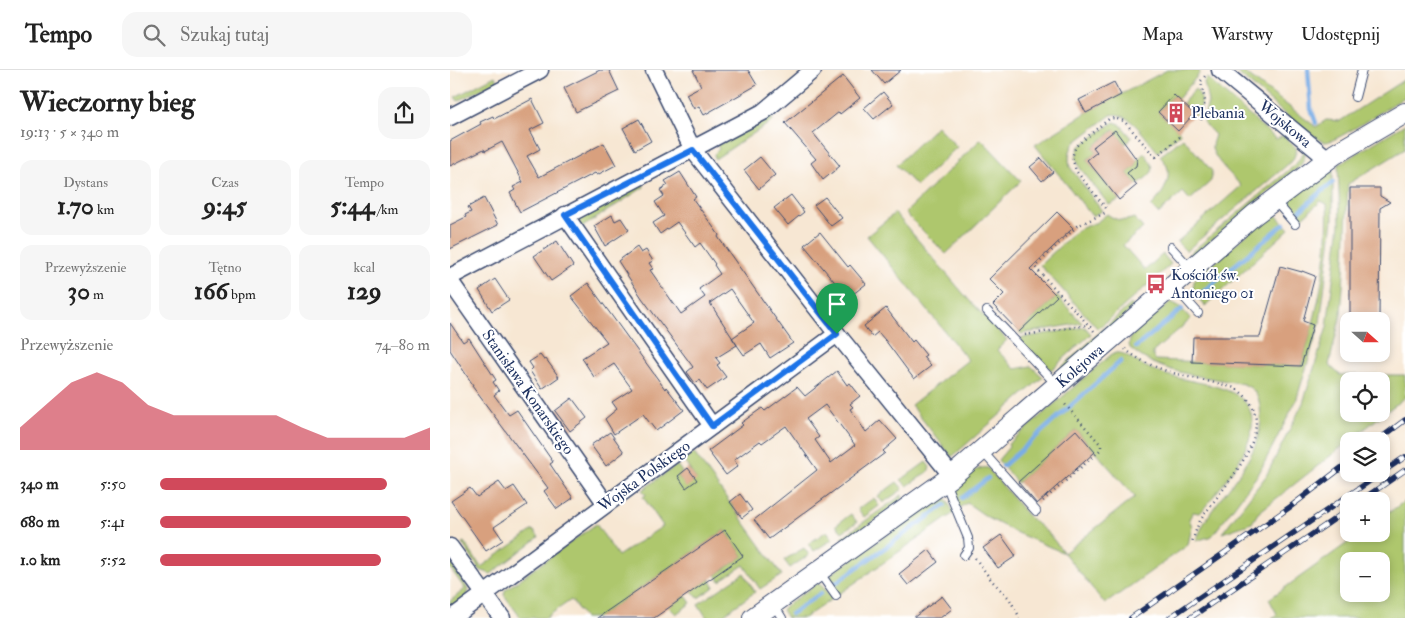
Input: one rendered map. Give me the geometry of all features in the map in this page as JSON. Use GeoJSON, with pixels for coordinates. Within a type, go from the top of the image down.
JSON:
{"type":"FeatureCollection","features":[{"type":"Feature","properties":{"kind":"street"},"geometry":{"type":"LineString","coordinates":[[450,117],[540,70]]}},
{"type":"Feature","properties":{"kind":"street"},"geometry":{"type":"LineString","coordinates":[[654,70],[693,150],[949,480]]}},
{"type":"Feature","properties":{"kind":"street"},"geometry":{"type":"LineString","coordinates":[[450,277],[763,112],[813,70]]}},
{"type":"Feature","properties":{"kind":"street","name":"Wojskowa"},"geometry":{"type":"LineString","coordinates":[[1212,73],[1328,160]]}},
{"type":"Feature","properties":{"kind":"street","name":"Kolejowa"},"geometry":{"type":"LineString","coordinates":[[753,618],[778,611],[819,572],[949,480],[1057,385],[1105,334],[1173,285],[1274,200],[1328,160],[1405,113]]}},
{"type":"Feature","properties":{"kind":"street"},"geometry":{"type":"LineString","coordinates":[[565,215],[712,426]]}},
{"type":"Feature","properties":{"kind":"street","name":"Stanisława Konarskiego"},"geometry":{"type":"LineString","coordinates":[[450,281],[606,504]]}},
{"type":"Feature","properties":{"kind":"street","name":"Wojska Polskiego"},"geometry":{"type":"LineString","coordinates":[[452,618],[837,334]]}},
{"type":"Feature","properties":{"kind":"street"},"geometry":{"type":"LineString","coordinates":[[450,547],[502,618]]}},
{"type":"Feature","properties":{"kind":"lane"},"geometry":{"type":"LineString","coordinates":[[1355,97],[1362,70]]}},
{"type":"Feature","properties":{"kind":"lane"},"geometry":{"type":"LineString","coordinates":[[1274,200],[1295,224]]}},
{"type":"Feature","properties":{"kind":"lane"},"geometry":{"type":"LineString","coordinates":[[1171,247],[1191,269]]}},
{"type":"Feature","properties":{"kind":"lane"},"geometry":{"type":"LineString","coordinates":[[1173,285],[1198,313]]}},
{"type":"Feature","properties":{"kind":"lane"},"geometry":{"type":"LineString","coordinates":[[987,311],[1057,385]]}},
{"type":"Feature","properties":{"kind":"lane"},"geometry":{"type":"LineString","coordinates":[[982,451],[1035,510]]}},
{"type":"Feature","properties":{"kind":"lane"},"geometry":{"type":"LineString","coordinates":[[949,480],[968,538],[967,551]]}},
{"type":"Feature","properties":{"kind":"lane"},"geometry":{"type":"LineString","coordinates":[[819,572],[836,596]]}},
{"type":"Feature","properties":{"kind":"path"},"geometry":{"type":"LineString","coordinates":[[1201,120],[1205,101],[1201,81],[1212,73]]}},
{"type":"Feature","properties":{"kind":"path"},"geometry":{"type":"LineString","coordinates":[[1106,208],[1076,171],[1072,157],[1076,146],[1109,119],[1114,118],[1124,121],[1156,158],[1182,136]]}},
{"type":"Feature","properties":{"kind":"path"},"geometry":{"type":"LineString","coordinates":[[1105,213],[1077,226],[1035,267],[1088,325],[1105,334],[1136,358],[1165,371],[1235,388],[1243,394],[1254,408],[1256,416],[1255,436],[1242,463],[1201,520],[1192,542]]}},
{"type":"Feature","properties":{"kind":"path"},"geometry":{"type":"LineString","coordinates":[[1018,336],[1088,325]]}},
{"type":"Feature","properties":{"kind":"path"},"geometry":{"type":"LineString","coordinates":[[1035,510],[1101,449],[1102,445],[1066,405]]}},
{"type":"Feature","properties":{"kind":"path"},"geometry":{"type":"LineString","coordinates":[[967,551],[1009,598],[1020,618]]}},
{"type":"Feature","properties":{"kind":"green space"},"geometry":{"type":"Polygon","coordinates":[[[1167,70],[1199,70],[1200,73],[1178,99],[1174,95],[1158,112],[1181,133],[1158,152],[1131,121],[1118,115],[1111,115],[1072,146],[1069,154],[1070,167],[1102,211],[1092,216],[1035,145],[1086,113],[1167,70]]]}},
{"type":"Feature","properties":{"kind":"green space"},"geometry":{"type":"Polygon","coordinates":[[[1234,70],[1241,70],[1316,127],[1326,120],[1340,121],[1405,79],[1405,97],[1341,136],[1324,142],[1309,135],[1234,70]]]}},
{"type":"Feature","properties":{"kind":"green space"},"geometry":{"type":"Polygon","coordinates":[[[495,76],[498,81],[458,101],[455,97],[495,76]]]}},
{"type":"Feature","properties":{"kind":"green space"},"geometry":{"type":"Polygon","coordinates":[[[1207,78],[1276,139],[1284,136],[1297,149],[1293,160],[1186,251],[1177,242],[1241,186],[1213,152],[1212,147],[1215,135],[1203,122],[1208,102],[1204,82],[1207,78]]]}},
{"type":"Feature","properties":{"kind":"green space"},"geometry":{"type":"Polygon","coordinates":[[[1195,89],[1201,99],[1198,118],[1183,103],[1195,89]]]}},
{"type":"Feature","properties":{"kind":"green space"},"geometry":{"type":"Polygon","coordinates":[[[768,117],[774,120],[715,159],[714,154],[719,149],[717,145],[768,117]]]}},
{"type":"Feature","properties":{"kind":"green space"},"geometry":{"type":"Polygon","coordinates":[[[1114,122],[1120,124],[1132,138],[1126,144],[1114,130],[1093,147],[1097,152],[1087,160],[1119,200],[1109,205],[1080,168],[1076,157],[1079,147],[1114,122]]]}},
{"type":"Feature","properties":{"kind":"green space"},"geometry":{"type":"Polygon","coordinates":[[[1405,124],[1405,149],[1348,184],[1341,312],[1329,365],[1340,375],[1340,422],[1373,422],[1361,432],[1340,432],[1340,448],[1258,513],[1252,523],[1222,533],[1266,476],[1303,403],[1327,327],[1340,224],[1338,165],[1405,124]]]}},
{"type":"Feature","properties":{"kind":"green space"},"geometry":{"type":"Polygon","coordinates":[[[937,126],[957,147],[916,186],[896,165],[937,126]]]}},
{"type":"Feature","properties":{"kind":"green space"},"geometry":{"type":"Polygon","coordinates":[[[1183,138],[1212,171],[1211,181],[1190,200],[1183,192],[1158,214],[1151,206],[1165,188],[1168,177],[1167,166],[1160,156],[1183,138]]]}},
{"type":"Feature","properties":{"kind":"green space"},"geometry":{"type":"Polygon","coordinates":[[[981,139],[1021,181],[946,254],[905,213],[981,139]]]}},
{"type":"Feature","properties":{"kind":"green space"},"geometry":{"type":"Polygon","coordinates":[[[1305,150],[1305,156],[1301,165],[1191,257],[1189,254],[1296,164],[1305,150]]]}},
{"type":"Feature","properties":{"kind":"green space"},"geometry":{"type":"Polygon","coordinates":[[[1144,153],[1153,168],[1150,174],[1137,185],[1127,173],[1136,166],[1137,160],[1144,153]]]}},
{"type":"Feature","properties":{"kind":"green space"},"geometry":{"type":"Polygon","coordinates":[[[1333,169],[1333,220],[1320,323],[1296,401],[1259,473],[1212,536],[1196,541],[1206,520],[1252,453],[1261,423],[1258,399],[1253,390],[1243,384],[1184,373],[1155,364],[1130,348],[1131,336],[1171,302],[1179,306],[1191,319],[1153,352],[1153,357],[1156,360],[1301,366],[1321,286],[1326,245],[1327,204],[1321,201],[1301,219],[1289,201],[1293,195],[1333,169]]]}},
{"type":"Feature","properties":{"kind":"green space"},"geometry":{"type":"Polygon","coordinates":[[[643,183],[644,187],[581,228],[578,220],[579,214],[643,183]]]}},
{"type":"Feature","properties":{"kind":"green space"},"geometry":{"type":"Polygon","coordinates":[[[895,213],[968,299],[1007,340],[997,350],[1015,369],[1031,366],[1043,377],[953,456],[951,456],[911,405],[968,360],[867,236],[895,213]]]}},
{"type":"Feature","properties":{"kind":"green space"},"geometry":{"type":"Polygon","coordinates":[[[1271,213],[1277,216],[1289,229],[1205,306],[1193,292],[1194,281],[1271,213]]]}},
{"type":"Feature","properties":{"kind":"green space"},"geometry":{"type":"Polygon","coordinates":[[[1107,214],[1120,220],[1134,218],[1143,228],[1123,245],[1145,270],[1163,254],[1171,264],[1098,329],[1040,265],[1077,230],[1097,222],[1107,214]]]}},
{"type":"Feature","properties":{"kind":"green space"},"geometry":{"type":"Polygon","coordinates":[[[1057,296],[1082,323],[1021,334],[1019,332],[1057,296]]]}},
{"type":"Feature","properties":{"kind":"green space"},"geometry":{"type":"Polygon","coordinates":[[[1131,304],[1133,306],[1127,314],[1057,376],[1054,374],[1131,304]]]}},
{"type":"Feature","properties":{"kind":"green space"},"geometry":{"type":"Polygon","coordinates":[[[1085,327],[1091,334],[1051,370],[1020,342],[1021,338],[1085,327]]]}},
{"type":"Feature","properties":{"kind":"green space"},"geometry":{"type":"Polygon","coordinates":[[[1112,354],[1124,354],[1144,366],[1164,374],[1226,390],[1233,393],[1247,405],[1252,419],[1250,435],[1244,452],[1234,469],[1202,511],[1199,513],[1193,512],[1189,519],[1192,526],[1188,545],[1105,604],[1064,553],[1135,497],[1076,430],[1017,483],[998,460],[1009,447],[1008,444],[1112,354]]]}},
{"type":"Feature","properties":{"kind":"green space"},"geometry":{"type":"Polygon","coordinates":[[[1390,375],[1405,375],[1405,397],[1390,409],[1390,375]]]}},
{"type":"Feature","properties":{"kind":"green space"},"geometry":{"type":"Polygon","coordinates":[[[694,453],[782,575],[760,589],[744,565],[720,581],[716,575],[743,556],[725,530],[597,618],[585,618],[571,600],[547,618],[521,618],[504,595],[505,590],[596,524],[618,556],[663,526],[643,497],[646,495],[642,490],[677,465],[682,472],[678,476],[686,487],[696,479],[683,460],[694,453]]]}},
{"type":"Feature","properties":{"kind":"green space"},"geometry":{"type":"Polygon","coordinates":[[[926,462],[930,467],[928,472],[907,486],[901,480],[926,462]]]}},
{"type":"Feature","properties":{"kind":"green space"},"geometry":{"type":"Polygon","coordinates":[[[988,468],[1029,517],[1049,534],[1064,553],[1017,533],[990,519],[967,503],[959,508],[954,496],[955,489],[974,471],[988,468]]]}},
{"type":"Feature","properties":{"kind":"green space"},"geometry":{"type":"Polygon","coordinates":[[[897,482],[903,489],[883,503],[878,496],[897,482]]]}},
{"type":"Feature","properties":{"kind":"green space"},"geometry":{"type":"Polygon","coordinates":[[[902,495],[903,499],[847,541],[841,538],[902,495]]]}},
{"type":"Feature","properties":{"kind":"green space"},"geometry":{"type":"Polygon","coordinates":[[[942,496],[946,498],[954,513],[839,594],[834,590],[830,583],[831,574],[942,496]]]}},
{"type":"Feature","properties":{"kind":"green space"},"geometry":{"type":"Polygon","coordinates":[[[874,498],[879,506],[864,517],[858,509],[874,498]]]}},
{"type":"Feature","properties":{"kind":"green space"},"geometry":{"type":"Polygon","coordinates":[[[1405,501],[1405,618],[1272,618],[1277,614],[1269,599],[1349,542],[1390,542],[1390,512],[1405,501]]]}},
{"type":"Feature","properties":{"kind":"green space"},"geometry":{"type":"Polygon","coordinates":[[[851,514],[857,522],[842,532],[836,525],[851,514]]]}},
{"type":"Feature","properties":{"kind":"green space"},"geometry":{"type":"Polygon","coordinates":[[[533,530],[539,537],[491,574],[480,570],[462,543],[464,542],[481,567],[533,530]]]}},
{"type":"Feature","properties":{"kind":"green space"},"geometry":{"type":"Polygon","coordinates":[[[827,531],[833,539],[814,551],[808,544],[827,531]]]}},
{"type":"Feature","properties":{"kind":"green space"},"geometry":{"type":"Polygon","coordinates":[[[804,548],[809,555],[790,568],[784,560],[804,548]]]}},
{"type":"Feature","properties":{"kind":"green space"},"geometry":{"type":"Polygon","coordinates":[[[450,561],[468,589],[466,597],[451,607],[450,601],[465,589],[450,568],[450,561]]]}},
{"type":"Feature","properties":{"kind":"green space"},"geometry":{"type":"Polygon","coordinates":[[[744,573],[755,592],[719,618],[707,618],[698,604],[744,573]]]}},
{"type":"Feature","properties":{"kind":"green space"},"geometry":{"type":"Polygon","coordinates":[[[710,579],[714,586],[713,588],[698,598],[692,591],[710,579]]]}},
{"type":"Feature","properties":{"kind":"green space"},"geometry":{"type":"Polygon","coordinates":[[[818,583],[832,599],[804,618],[787,618],[782,610],[784,607],[818,583]]]}},
{"type":"Feature","properties":{"kind":"green space"},"geometry":{"type":"Polygon","coordinates":[[[686,596],[691,603],[676,614],[669,607],[686,596]]]}},
{"type":"Feature","properties":{"kind":"building"},"geometry":{"type":"Polygon","coordinates":[[[600,70],[609,70],[619,91],[576,112],[564,88],[600,70]]]}},
{"type":"Feature","properties":{"kind":"building"},"geometry":{"type":"Polygon","coordinates":[[[693,70],[748,70],[757,85],[704,115],[699,106],[694,109],[686,94],[701,86],[693,70]]]}},
{"type":"Feature","properties":{"kind":"building"},"geometry":{"type":"Polygon","coordinates":[[[872,70],[901,70],[884,84],[872,70]]]}},
{"type":"Feature","properties":{"kind":"building"},"geometry":{"type":"Polygon","coordinates":[[[843,76],[860,98],[813,133],[840,166],[823,180],[811,163],[816,159],[785,123],[843,76]]]}},
{"type":"Feature","properties":{"kind":"building"},"geometry":{"type":"Polygon","coordinates":[[[1114,82],[1121,95],[1086,113],[1079,100],[1114,82]]]}},
{"type":"Feature","properties":{"kind":"building"},"geometry":{"type":"Polygon","coordinates":[[[883,92],[893,104],[874,119],[864,108],[883,92]]]}},
{"type":"Feature","properties":{"kind":"building","name":"Plebania"},"geometry":{"type":"Polygon","coordinates":[[[1174,95],[1194,114],[1178,131],[1158,112],[1174,95]]]}},
{"type":"Feature","properties":{"kind":"building"},"geometry":{"type":"Polygon","coordinates":[[[532,99],[544,123],[530,130],[540,149],[527,156],[539,177],[604,143],[616,165],[597,175],[595,173],[520,212],[510,193],[515,190],[513,187],[523,182],[502,142],[450,166],[450,141],[481,124],[480,122],[493,116],[494,119],[532,99]]]}},
{"type":"Feature","properties":{"kind":"building"},"geometry":{"type":"Polygon","coordinates":[[[639,119],[651,141],[635,150],[623,128],[639,119]]]}},
{"type":"Feature","properties":{"kind":"building"},"geometry":{"type":"Polygon","coordinates":[[[1115,130],[1137,160],[1136,166],[1127,173],[1137,185],[1119,200],[1087,160],[1097,152],[1093,147],[1115,130]]]}},
{"type":"Feature","properties":{"kind":"building"},"geometry":{"type":"Polygon","coordinates":[[[760,157],[775,175],[759,189],[744,170],[760,157]]]}},
{"type":"Feature","properties":{"kind":"building"},"geometry":{"type":"Polygon","coordinates":[[[1041,158],[1053,172],[1042,181],[1030,167],[1041,158]]]}},
{"type":"Feature","properties":{"kind":"building"},"geometry":{"type":"Polygon","coordinates":[[[680,172],[696,197],[693,199],[719,235],[718,237],[793,343],[770,358],[761,344],[744,355],[737,345],[716,358],[720,363],[717,365],[726,377],[707,390],[700,380],[695,383],[687,372],[693,367],[642,298],[618,261],[637,247],[641,253],[646,250],[653,261],[649,263],[653,269],[650,270],[681,314],[705,297],[699,289],[720,274],[715,264],[700,243],[695,247],[677,222],[660,234],[653,223],[664,216],[655,202],[664,196],[660,190],[668,185],[665,181],[680,172]],[[730,289],[710,303],[732,338],[754,323],[730,289]]]}},
{"type":"Feature","properties":{"kind":"building"},"geometry":{"type":"Polygon","coordinates":[[[1350,188],[1380,188],[1380,196],[1390,202],[1380,208],[1379,312],[1350,312],[1350,188]]]}},
{"type":"Feature","properties":{"kind":"building"},"geometry":{"type":"Polygon","coordinates":[[[791,195],[804,212],[788,225],[774,208],[791,195]]]}},
{"type":"Feature","properties":{"kind":"building"},"geometry":{"type":"Polygon","coordinates":[[[825,197],[842,218],[831,226],[814,205],[825,197]]]}},
{"type":"Feature","properties":{"kind":"building"},"geometry":{"type":"Polygon","coordinates":[[[484,198],[498,225],[450,249],[450,225],[466,217],[465,215],[471,212],[468,207],[484,198]]]}},
{"type":"Feature","properties":{"kind":"building"},"geometry":{"type":"Polygon","coordinates":[[[1057,212],[1073,228],[1030,269],[1057,296],[1019,332],[993,305],[1004,294],[989,279],[1057,212]]]}},
{"type":"Feature","properties":{"kind":"building"},"geometry":{"type":"Polygon","coordinates":[[[612,215],[615,221],[621,218],[629,230],[605,246],[594,226],[612,215]]]}},
{"type":"Feature","properties":{"kind":"building"},"geometry":{"type":"Polygon","coordinates":[[[820,232],[848,267],[850,265],[866,284],[848,298],[804,245],[820,232]]]}},
{"type":"Feature","properties":{"kind":"building"},"geometry":{"type":"Polygon","coordinates":[[[557,241],[573,266],[551,281],[534,256],[557,241]]]}},
{"type":"Feature","properties":{"kind":"building"},"geometry":{"type":"Polygon","coordinates":[[[1280,266],[1315,276],[1303,321],[1313,325],[1301,366],[1192,362],[1193,337],[1260,337],[1280,266]]]}},
{"type":"Feature","properties":{"kind":"building"},"geometry":{"type":"Polygon","coordinates":[[[495,279],[509,300],[492,311],[479,290],[495,279]]]}},
{"type":"Feature","properties":{"kind":"building"},"geometry":{"type":"Polygon","coordinates":[[[588,283],[665,389],[666,387],[684,410],[656,431],[643,414],[614,434],[605,419],[617,409],[612,402],[632,389],[614,364],[594,377],[582,358],[607,342],[571,296],[588,283]]]}},
{"type":"Feature","properties":{"kind":"building"},"geometry":{"type":"Polygon","coordinates":[[[886,308],[912,342],[914,340],[926,355],[923,357],[931,366],[914,379],[878,332],[872,337],[864,326],[886,308]]]}},
{"type":"Feature","properties":{"kind":"building"},"geometry":{"type":"Polygon","coordinates":[[[450,323],[463,342],[469,338],[496,380],[493,382],[499,391],[494,395],[509,415],[517,410],[553,462],[550,464],[573,498],[557,509],[544,491],[548,488],[472,386],[450,350],[450,323]]]}},
{"type":"Feature","properties":{"kind":"building"},"geometry":{"type":"Polygon","coordinates":[[[540,355],[544,360],[546,359],[559,377],[542,389],[530,371],[533,368],[529,362],[540,355]]]}},
{"type":"Feature","properties":{"kind":"building"},"geometry":{"type":"Polygon","coordinates":[[[837,371],[847,385],[850,383],[860,396],[850,404],[853,407],[850,409],[866,432],[880,420],[897,439],[883,451],[885,453],[769,539],[754,520],[817,470],[786,426],[762,443],[760,441],[734,460],[738,466],[726,475],[708,451],[743,425],[741,423],[762,408],[765,411],[797,387],[805,396],[837,371]],[[825,405],[806,419],[819,437],[815,440],[831,463],[855,445],[825,405]]]}},
{"type":"Feature","properties":{"kind":"building"},"geometry":{"type":"Polygon","coordinates":[[[572,398],[587,418],[570,431],[555,411],[572,398]]]}},
{"type":"Feature","properties":{"kind":"building"},"geometry":{"type":"Polygon","coordinates":[[[1076,430],[1095,452],[1037,504],[1018,482],[1076,430]]]}},
{"type":"Feature","properties":{"kind":"building"},"geometry":{"type":"Polygon","coordinates":[[[610,432],[624,452],[606,466],[591,445],[610,432]]]}},
{"type":"Feature","properties":{"kind":"building"},"geometry":{"type":"Polygon","coordinates":[[[688,468],[697,480],[686,488],[678,476],[688,468]]]}},
{"type":"Feature","properties":{"kind":"building"},"geometry":{"type":"Polygon","coordinates":[[[499,482],[506,491],[514,486],[527,505],[494,527],[503,540],[486,551],[451,501],[470,488],[477,497],[499,482]]]}},
{"type":"Feature","properties":{"kind":"building"},"geometry":{"type":"Polygon","coordinates":[[[740,494],[752,510],[742,518],[730,502],[740,494]]]}},
{"type":"Feature","properties":{"kind":"building"},"geometry":{"type":"Polygon","coordinates":[[[725,530],[743,556],[654,618],[597,618],[725,530]]]}},
{"type":"Feature","properties":{"kind":"building"},"geometry":{"type":"Polygon","coordinates":[[[1001,535],[1016,556],[998,568],[983,548],[1001,535]]]}},
{"type":"Feature","properties":{"kind":"building"},"geometry":{"type":"Polygon","coordinates":[[[929,550],[938,562],[908,585],[899,574],[929,550]]]}},
{"type":"Feature","properties":{"kind":"building"},"geometry":{"type":"Polygon","coordinates":[[[942,596],[952,609],[940,618],[913,618],[942,596]]]}},
{"type":"Feature","properties":{"kind":"waterway"},"geometry":{"type":"LineString","coordinates":[[1308,70],[1311,109],[1316,123]]}},
{"type":"Feature","properties":{"kind":"waterway"},"geometry":{"type":"LineString","coordinates":[[1296,214],[1333,182]]}},
{"type":"Feature","properties":{"kind":"waterway"},"geometry":{"type":"LineString","coordinates":[[1197,297],[1284,224]]}},
{"type":"Feature","properties":{"kind":"waterway"},"geometry":{"type":"LineString","coordinates":[[1136,347],[1182,309]]}},
{"type":"Feature","properties":{"kind":"waterway"},"geometry":{"type":"LineString","coordinates":[[1003,466],[1121,361]]}},
{"type":"Feature","properties":{"kind":"waterway"},"geometry":{"type":"LineString","coordinates":[[962,498],[988,478]]}},
{"type":"Feature","properties":{"kind":"waterway"},"geometry":{"type":"LineString","coordinates":[[834,584],[945,505]]}},
{"type":"Feature","properties":{"kind":"waterway"},"geometry":{"type":"LineString","coordinates":[[791,614],[821,593]]}},
{"type":"Feature","properties":{"kind":"railway"},"geometry":{"type":"LineString","coordinates":[[1389,432],[1405,420]]}},
{"type":"Feature","properties":{"kind":"railway"},"geometry":{"type":"LineString","coordinates":[[1390,467],[1405,457]]}},
{"type":"Feature","properties":{"kind":"railway"},"geometry":{"type":"LineString","coordinates":[[1131,618],[1290,507],[1340,469]]}},
{"type":"Feature","properties":{"kind":"railway"},"geometry":{"type":"LineString","coordinates":[[1373,492],[1405,470]]}},
{"type":"Feature","properties":{"kind":"railway"},"geometry":{"type":"LineString","coordinates":[[1169,618],[1368,482]]}},
{"type":"Feature","properties":{"kind":"railway"},"geometry":{"type":"LineString","coordinates":[[1190,618],[1340,515]]}},
{"type":"Feature","properties":{"kind":"place","name":"Plebania"},"geometry":{"type":"Point","coordinates":[1176,113]}},
{"type":"Feature","properties":{"kind":"place","name":"Kościół św. Antoniego 01"},"geometry":{"type":"Point","coordinates":[1156,284]}},
{"type":"Feature","properties":{"kind":"route"},"geometry":{"type":"LineString","coordinates":[[693,150],[837,334],[712,426],[565,215],[693,150]]}}]}
